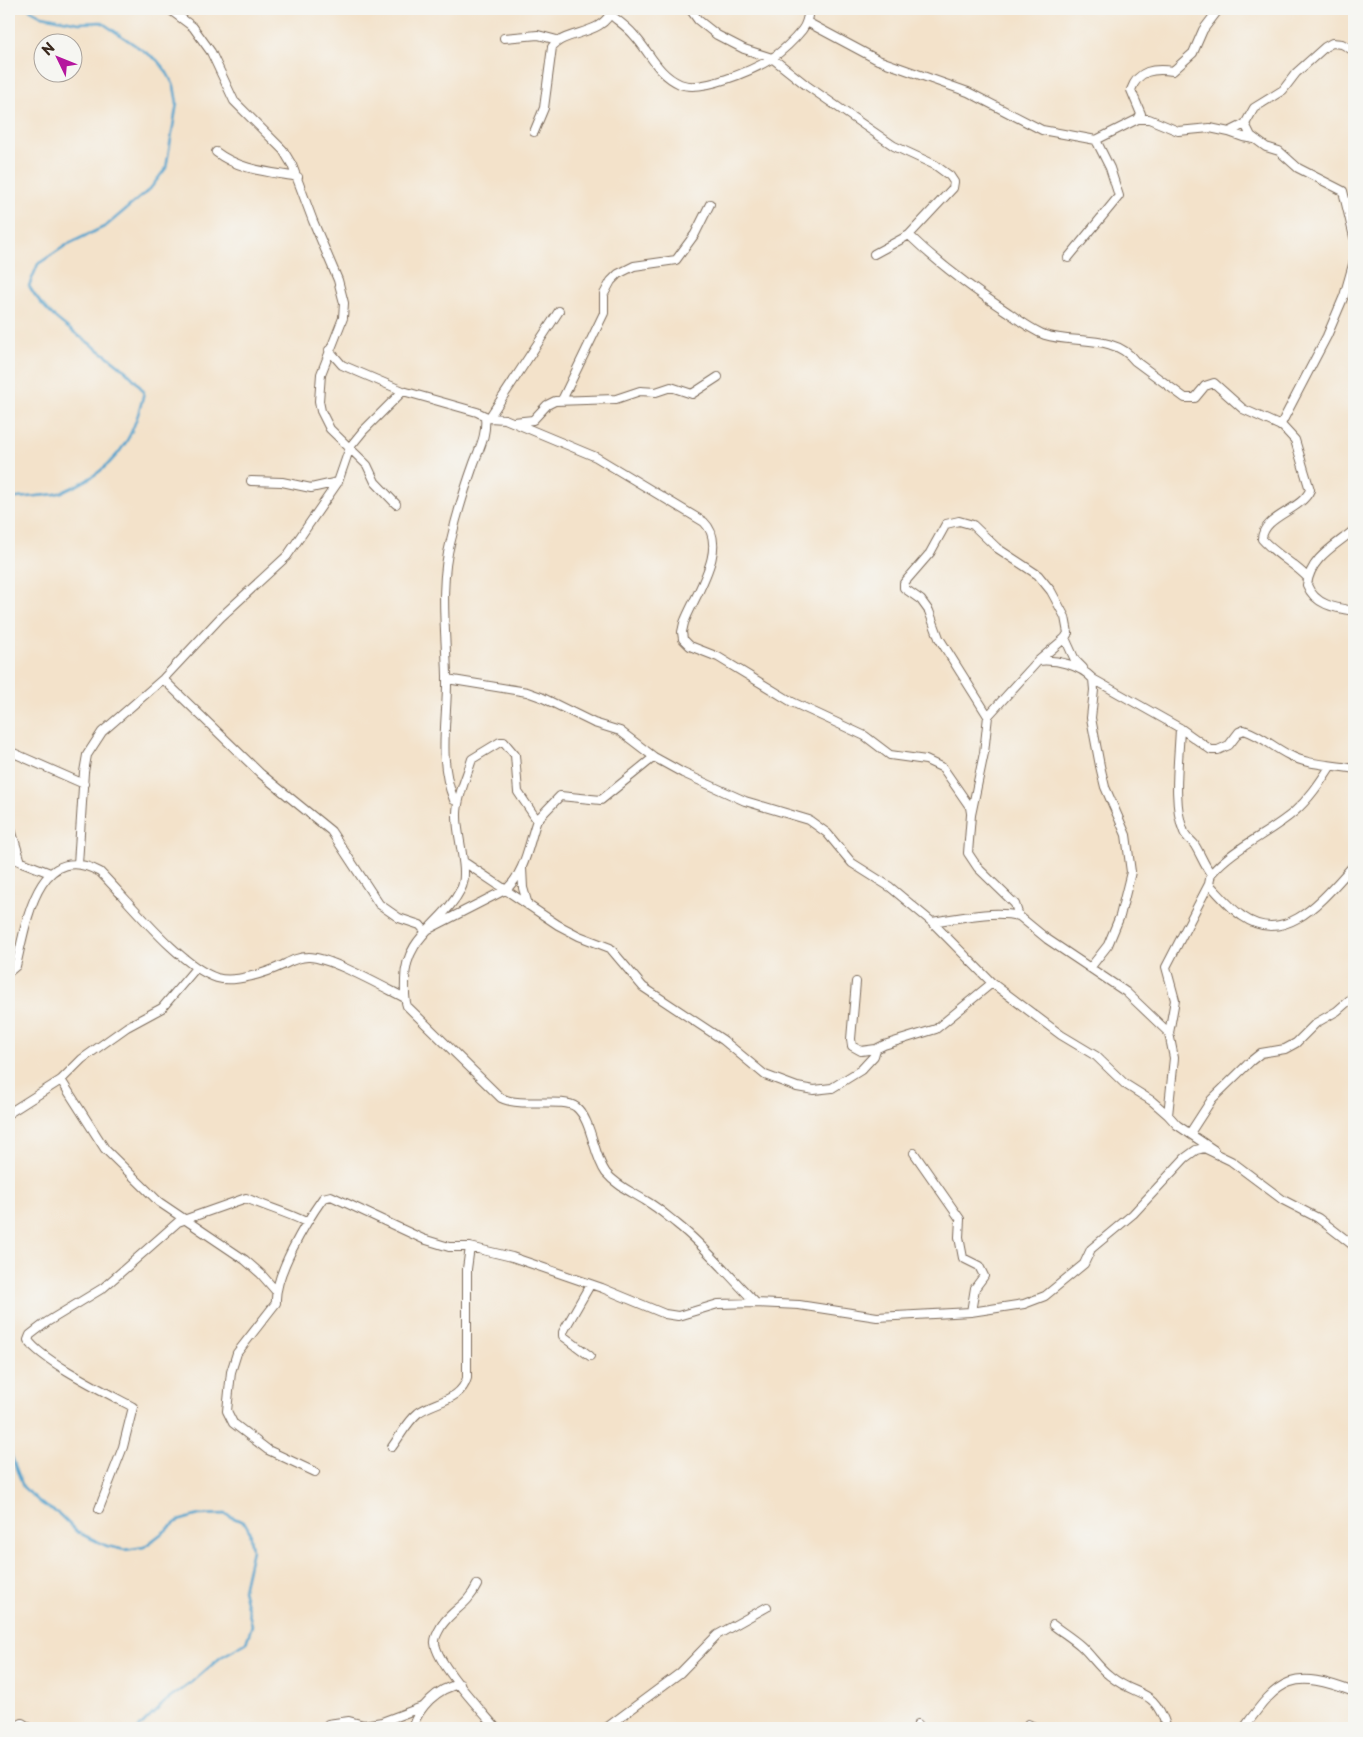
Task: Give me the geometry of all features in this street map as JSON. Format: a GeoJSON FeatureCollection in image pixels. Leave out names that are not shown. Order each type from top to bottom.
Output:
{"type":"FeatureCollection","features":[{"type":"Feature","properties":{"kind":"street"},"geometry":{"type":"LineString","coordinates":[[169,9],[193,27],[211,52],[234,101],[283,150],[298,177],[312,221],[338,280],[344,303],[343,318],[320,374],[320,406],[330,429],[367,465],[375,482],[396,504]]}},
{"type":"Feature","properties":{"kind":"street"},"geometry":{"type":"LineString","coordinates":[[690,9],[698,20],[717,35],[744,49],[772,58],[806,85],[894,146],[935,165],[950,176],[954,182],[953,188],[909,235],[874,254]]}},
{"type":"Feature","properties":{"kind":"street"},"geometry":{"type":"LineString","coordinates":[[504,38],[520,35],[538,35],[557,40],[591,30],[611,12],[632,33],[660,72],[681,85],[692,86],[720,81],[751,70],[772,58],[803,30],[807,22],[809,9]]}},
{"type":"Feature","properties":{"kind":"street"},"geometry":{"type":"LineString","coordinates":[[1138,119],[1141,114],[1140,108],[1131,90],[1135,80],[1152,70],[1173,71],[1193,52],[1203,30],[1219,9]]}},
{"type":"Feature","properties":{"kind":"street"},"geometry":{"type":"LineString","coordinates":[[807,22],[878,60],[968,92],[1042,130],[1096,140],[1138,119],[1150,119],[1178,131],[1210,128],[1230,132],[1254,139],[1266,147],[1279,151],[1298,168],[1343,190],[1354,193]]}},
{"type":"Feature","properties":{"kind":"street"},"geometry":{"type":"LineString","coordinates":[[534,132],[544,108],[550,55],[557,40]]}},
{"type":"Feature","properties":{"kind":"street"},"geometry":{"type":"LineString","coordinates":[[1230,132],[1245,124],[1249,112],[1283,90],[1296,73],[1325,47],[1332,43],[1342,44],[1354,51]]}},
{"type":"Feature","properties":{"kind":"street"},"geometry":{"type":"LineString","coordinates":[[1245,124],[1254,139]]}},
{"type":"Feature","properties":{"kind":"street"},"geometry":{"type":"LineString","coordinates":[[1068,258],[1119,196],[1110,168],[1096,140]]}},
{"type":"Feature","properties":{"kind":"street"},"geometry":{"type":"LineString","coordinates":[[216,152],[228,161],[240,166],[298,177]]}},
{"type":"Feature","properties":{"kind":"street"},"geometry":{"type":"LineString","coordinates":[[1343,190],[1354,236]]}},
{"type":"Feature","properties":{"kind":"street"},"geometry":{"type":"LineString","coordinates":[[562,400],[604,313],[604,294],[611,281],[618,274],[634,266],[676,260],[695,234],[710,204]]}},
{"type":"Feature","properties":{"kind":"street"},"geometry":{"type":"LineString","coordinates":[[909,235],[931,256],[991,301],[1044,335],[1061,339],[1091,340],[1129,353],[1135,361],[1186,398],[1195,398],[1205,386],[1214,383],[1243,409],[1280,426],[1295,440],[1310,490],[1307,497],[1269,523],[1262,539],[1274,552],[1295,565],[1308,578]]}},
{"type":"Feature","properties":{"kind":"street"},"geometry":{"type":"LineString","coordinates":[[1280,426],[1327,336],[1344,296],[1354,261]]}},
{"type":"Feature","properties":{"kind":"street"},"geometry":{"type":"LineString","coordinates":[[454,800],[446,781],[443,743],[447,679],[444,594],[450,542],[474,462],[484,440],[487,417],[559,311]]}},
{"type":"Feature","properties":{"kind":"street"},"geometry":{"type":"LineString","coordinates":[[329,350],[342,365],[403,391],[477,412],[487,417],[496,417],[511,422],[596,457],[630,479],[661,494],[710,528],[713,540],[712,563],[692,601],[682,632],[684,639],[690,646],[718,657],[792,702],[865,736],[890,755],[926,760],[937,764],[943,768],[970,807],[971,815]]}},
{"type":"Feature","properties":{"kind":"street"},"geometry":{"type":"LineString","coordinates":[[511,422],[533,420],[547,405],[562,400],[625,398],[634,392],[656,392],[671,387],[692,394],[718,377]]}},
{"type":"Feature","properties":{"kind":"street"},"geometry":{"type":"LineString","coordinates":[[78,864],[87,755],[102,732],[162,679],[222,617],[287,556],[338,482],[350,447],[363,430],[403,391]]}},
{"type":"Feature","properties":{"kind":"street"},"geometry":{"type":"LineString","coordinates":[[251,481],[282,482],[311,488],[338,482]]}},
{"type":"Feature","properties":{"kind":"street"},"geometry":{"type":"LineString","coordinates":[[988,716],[939,638],[929,610],[921,600],[904,588],[904,583],[930,553],[943,527],[959,521],[968,522],[997,548],[1038,575],[1065,616],[1068,626],[1065,638],[1038,661],[988,716],[984,753],[971,815],[968,853],[978,868],[1015,904],[1019,916]]}},
{"type":"Feature","properties":{"kind":"street"},"geometry":{"type":"LineString","coordinates":[[1354,530],[1318,558],[1311,568],[1308,578],[1311,594],[1317,600],[1336,608],[1354,611]]}},
{"type":"Feature","properties":{"kind":"street"},"geometry":{"type":"LineString","coordinates":[[1065,638],[1075,660],[1093,679],[1180,728],[1211,750],[1218,750],[1229,745],[1244,730],[1260,736],[1290,756],[1330,767],[1354,769]]}},
{"type":"Feature","properties":{"kind":"street"},"geometry":{"type":"LineString","coordinates":[[1038,661],[1047,660],[1084,668]]}},
{"type":"Feature","properties":{"kind":"street"},"geometry":{"type":"LineString","coordinates":[[162,679],[261,774],[330,831],[378,904],[399,918],[420,925],[425,932]]}},
{"type":"Feature","properties":{"kind":"street"},"geometry":{"type":"LineString","coordinates":[[447,679],[527,692],[541,697],[586,720],[620,731],[654,757],[745,800],[809,820],[827,833],[852,863],[890,887],[932,922],[992,983],[1061,1036],[1096,1056],[1124,1084],[1152,1101],[1177,1125],[1231,1161],[1283,1200],[1318,1218],[1354,1246]]}},
{"type":"Feature","properties":{"kind":"street"},"geometry":{"type":"LineString","coordinates":[[1090,968],[1108,945],[1120,916],[1131,872],[1126,836],[1114,811],[1112,798],[1105,787],[1100,766],[1092,718],[1093,679]]}},
{"type":"Feature","properties":{"kind":"street"},"geometry":{"type":"LineString","coordinates":[[1180,728],[1179,806],[1184,833],[1195,845],[1200,859],[1211,874]]}},
{"type":"Feature","properties":{"kind":"street"},"geometry":{"type":"LineString","coordinates":[[537,820],[518,792],[517,766],[512,749],[504,742],[500,742],[472,759],[459,801],[457,836],[464,862],[465,877],[462,888],[425,932],[405,964],[405,998],[407,1006],[501,1098],[508,1101],[533,1104],[564,1103],[577,1108],[583,1116],[595,1153],[606,1172],[621,1188],[648,1202],[679,1225],[756,1302]]}},
{"type":"Feature","properties":{"kind":"street"},"geometry":{"type":"LineString","coordinates":[[9,751],[84,784]]}},
{"type":"Feature","properties":{"kind":"street"},"geometry":{"type":"LineString","coordinates":[[425,932],[506,890],[513,884],[522,866],[537,820],[560,796],[600,800],[654,757]]}},
{"type":"Feature","properties":{"kind":"street"},"geometry":{"type":"LineString","coordinates":[[1168,1115],[1174,1058],[1169,1033],[1175,1000],[1166,967],[1209,884],[1211,874],[1236,850],[1247,845],[1294,812],[1314,792],[1330,767]]}},
{"type":"Feature","properties":{"kind":"street"},"geometry":{"type":"LineString","coordinates":[[9,824],[21,862]]}},
{"type":"Feature","properties":{"kind":"street"},"geometry":{"type":"LineString","coordinates":[[9,857],[50,873]]}},
{"type":"Feature","properties":{"kind":"street"},"geometry":{"type":"LineString","coordinates":[[464,862],[528,905],[579,936],[610,948],[643,987],[723,1040],[765,1075],[796,1087],[814,1090],[832,1088],[861,1070],[874,1056],[876,1049]]}},
{"type":"Feature","properties":{"kind":"street"},"geometry":{"type":"LineString","coordinates":[[9,972],[16,966],[30,908],[41,884],[50,873],[64,866],[78,864],[89,866],[100,872],[152,928],[196,968],[216,978],[233,979],[256,974],[282,965],[292,959],[308,956],[363,977],[405,998]]}},
{"type":"Feature","properties":{"kind":"street"},"geometry":{"type":"LineString","coordinates":[[1209,884],[1241,916],[1261,926],[1276,928],[1298,918],[1354,865]]}},
{"type":"Feature","properties":{"kind":"street"},"geometry":{"type":"LineString","coordinates":[[522,866],[523,888],[528,905]]}},
{"type":"Feature","properties":{"kind":"street"},"geometry":{"type":"LineString","coordinates":[[932,922],[1010,914],[1019,916],[1047,939],[1126,992],[1169,1033]]}},
{"type":"Feature","properties":{"kind":"street"},"geometry":{"type":"LineString","coordinates":[[9,1113],[60,1080],[82,1059],[127,1028],[162,1008],[196,968]]}},
{"type":"Feature","properties":{"kind":"street"},"geometry":{"type":"LineString","coordinates":[[856,982],[851,1039],[852,1046],[861,1051],[876,1049],[936,1029],[992,983]]}},
{"type":"Feature","properties":{"kind":"street"},"geometry":{"type":"LineString","coordinates":[[1190,1133],[1212,1099],[1250,1061],[1261,1053],[1285,1049],[1296,1043],[1316,1023],[1337,1011],[1354,996]]}},
{"type":"Feature","properties":{"kind":"street"},"geometry":{"type":"LineString","coordinates":[[60,1080],[105,1149],[159,1202],[245,1260],[275,1290]]}},
{"type":"Feature","properties":{"kind":"street"},"geometry":{"type":"LineString","coordinates":[[315,1472],[268,1450],[233,1424],[227,1411],[231,1372],[237,1353],[270,1314],[276,1303],[275,1290],[306,1222],[323,1198],[331,1196],[423,1239],[449,1247],[470,1247],[512,1257],[590,1286],[602,1288],[665,1314],[678,1316],[718,1304],[756,1302],[799,1305],[877,1317],[971,1312],[1024,1304],[1045,1296],[1084,1264],[1091,1249],[1133,1214],[1186,1158],[1196,1150],[1204,1148],[1219,1154]]}},
{"type":"Feature","properties":{"kind":"street"},"geometry":{"type":"LineString","coordinates":[[914,1153],[960,1220],[959,1238],[963,1258],[979,1266],[984,1276],[975,1288],[971,1312]]}},
{"type":"Feature","properties":{"kind":"street"},"geometry":{"type":"LineString","coordinates":[[99,1509],[123,1447],[133,1408],[64,1369],[32,1346],[28,1340],[30,1335],[47,1322],[104,1288],[161,1235],[178,1222],[246,1198],[268,1209],[293,1215],[306,1222]]}},
{"type":"Feature","properties":{"kind":"street"},"geometry":{"type":"LineString","coordinates":[[392,1447],[420,1411],[460,1392],[465,1385],[467,1378],[470,1247]]}},
{"type":"Feature","properties":{"kind":"street"},"geometry":{"type":"LineString","coordinates":[[590,1286],[563,1332],[563,1336],[590,1356]]}},
{"type":"Feature","properties":{"kind":"street"},"geometry":{"type":"LineString","coordinates":[[477,1585],[470,1600],[441,1626],[434,1641],[438,1657],[496,1728]]}},
{"type":"Feature","properties":{"kind":"street"},"geometry":{"type":"LineString","coordinates":[[606,1728],[680,1673],[717,1635],[767,1607]]}},
{"type":"Feature","properties":{"kind":"street"},"geometry":{"type":"LineString","coordinates":[[1053,1625],[1082,1646],[1111,1677],[1141,1692],[1156,1703],[1161,1709],[1167,1728]]}},
{"type":"Feature","properties":{"kind":"street"},"geometry":{"type":"LineString","coordinates":[[1244,1728],[1274,1690],[1283,1684],[1300,1680],[1321,1682],[1354,1692]]}},
{"type":"Feature","properties":{"kind":"street"},"geometry":{"type":"LineString","coordinates":[[328,1724],[348,1721],[364,1725],[373,1723],[422,1707],[451,1686],[460,1684]]}},
{"type":"Feature","properties":{"kind":"street"},"geometry":{"type":"LineString","coordinates":[[412,1728],[422,1707]]}},
{"type":"Feature","properties":{"kind":"street"},"geometry":{"type":"LineString","coordinates":[[13,1728],[22,1723],[30,1728]]}},
{"type":"Feature","properties":{"kind":"street"},"geometry":{"type":"LineString","coordinates":[[1028,1724],[1037,1728]]}},
{"type":"Feature","properties":{"kind":"waterway"},"geometry":{"type":"LineString","coordinates":[[9,499],[59,493],[87,480],[110,463],[132,432],[144,392],[132,377],[117,364],[54,317],[40,303],[29,286],[38,264],[68,244],[106,226],[150,189],[166,168],[177,103],[174,86],[166,71],[157,60],[101,22],[79,23],[42,16],[29,9]]}},
{"type":"Feature","properties":{"kind":"waterway"},"geometry":{"type":"LineString","coordinates":[[9,1449],[23,1487],[42,1504],[59,1514],[77,1532],[107,1546],[125,1550],[144,1547],[178,1521],[199,1515],[225,1514],[245,1523],[249,1530],[252,1550],[243,1590],[252,1625],[246,1643],[221,1657],[191,1683],[166,1701],[139,1728]]}}]}
